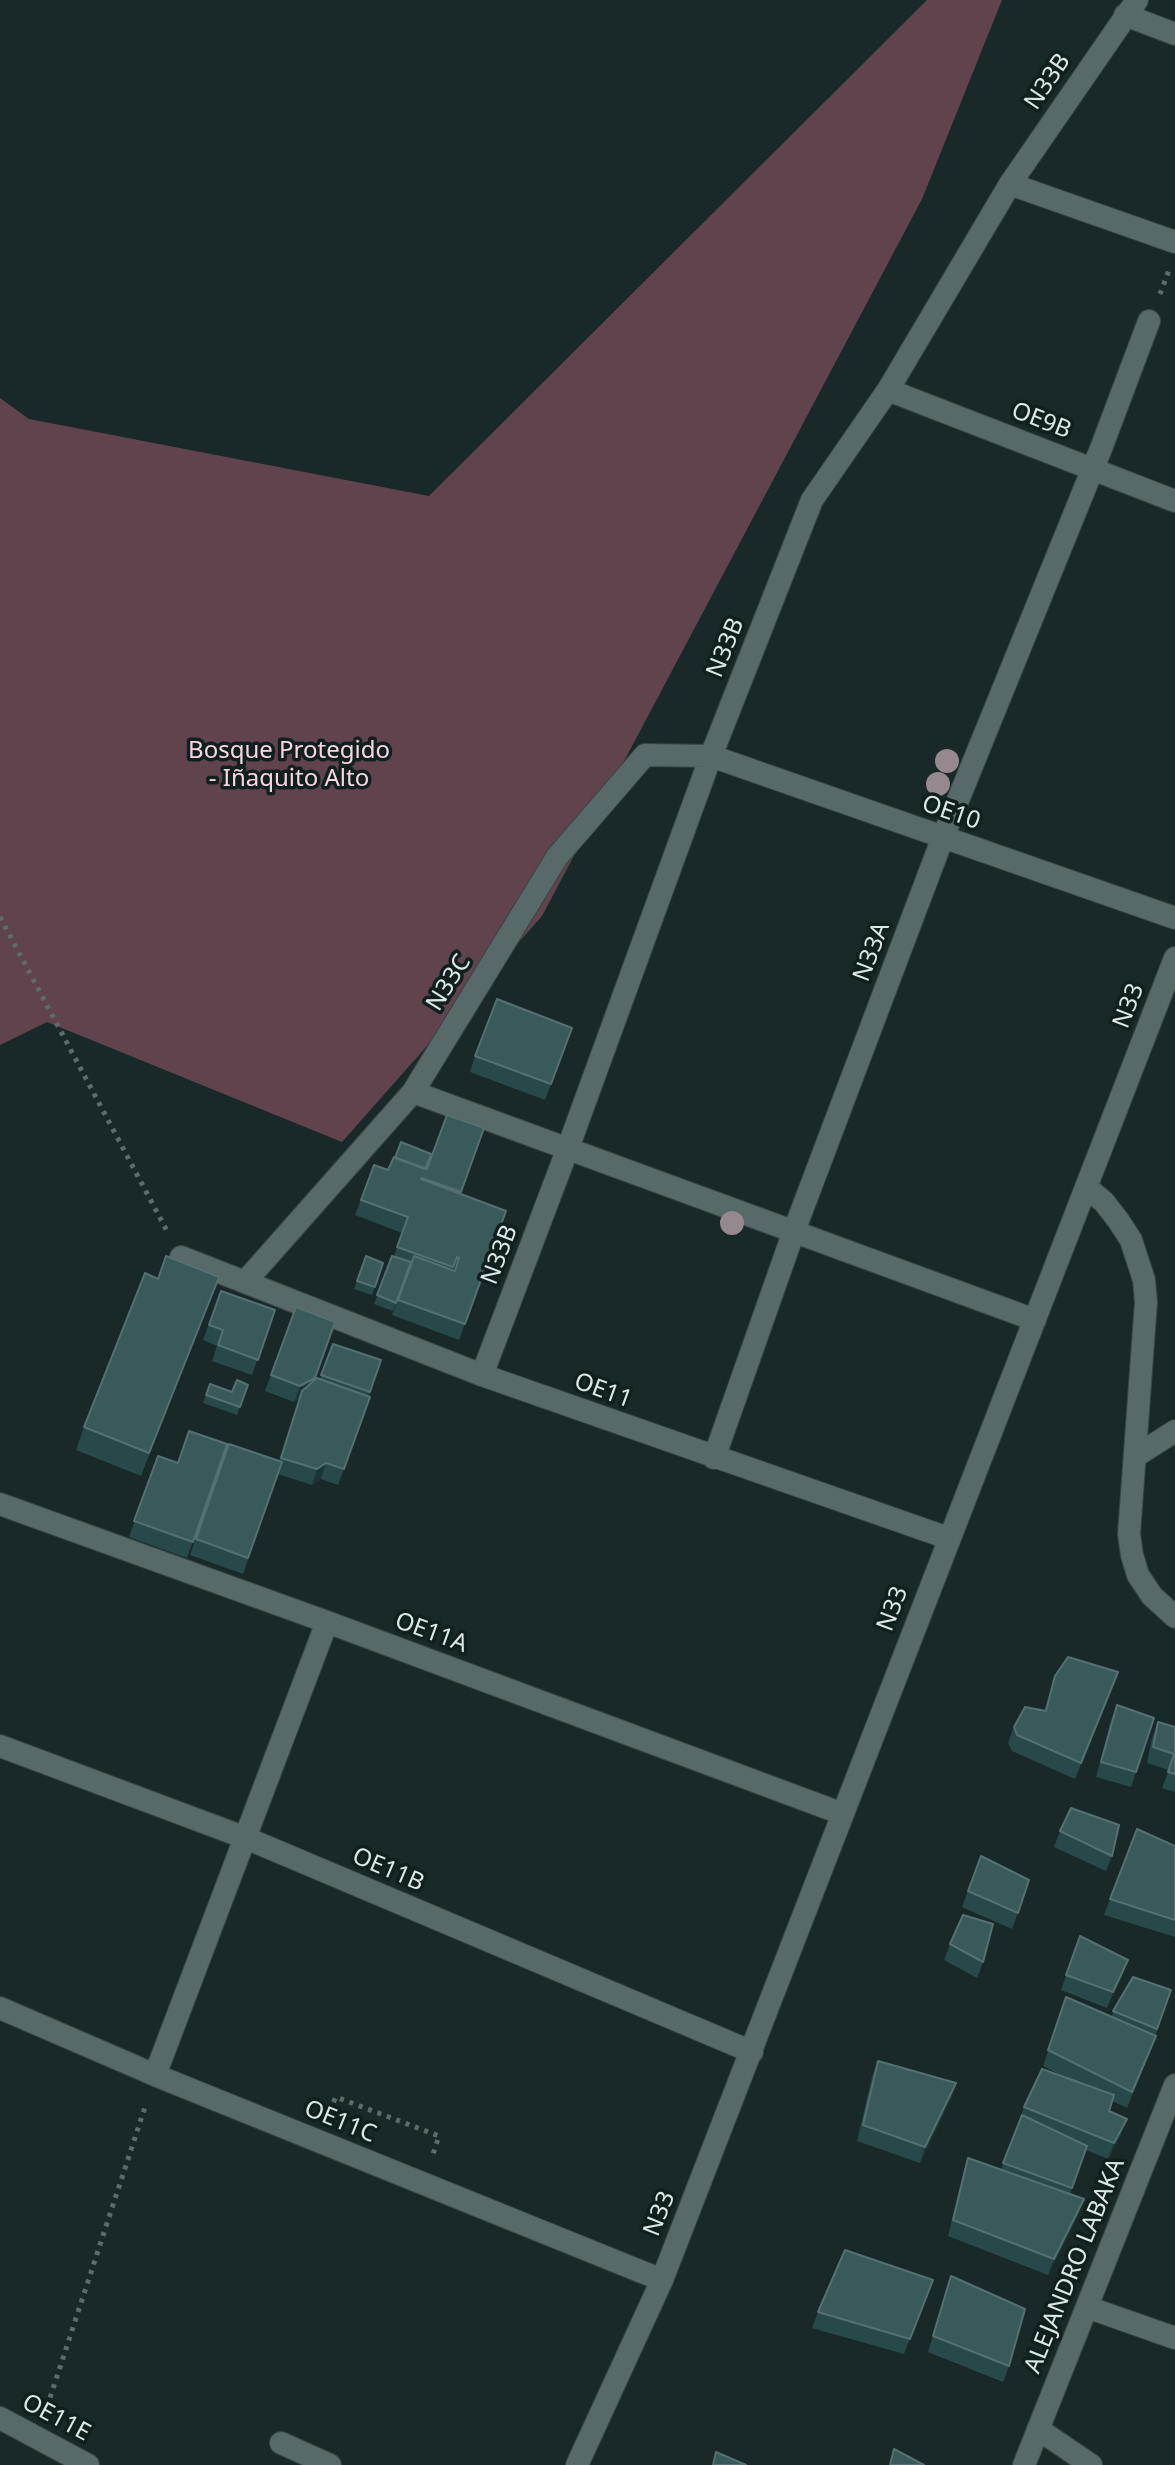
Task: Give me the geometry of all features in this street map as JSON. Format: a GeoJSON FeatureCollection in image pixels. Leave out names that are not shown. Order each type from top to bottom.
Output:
{"type":"FeatureCollection","features":[{"type":"Feature","properties":{"kind":"street"},"geometry":{"type":"LineString","coordinates":[[1131,7],[1175,34]]}},
{"type":"Feature","properties":{"kind":"street","name":"N33B"},"geometry":{"type":"LineString","coordinates":[[482,1375],[711,756],[812,500],[888,390],[1010,184],[1131,7]]}},
{"type":"Feature","properties":{"kind":"street"},"geometry":{"type":"LineString","coordinates":[[1010,184],[1175,242]]}},
{"type":"Feature","properties":{"kind":"street","name":"N33A"},"geometry":{"type":"LineString","coordinates":[[714,1458],[794,1231],[943,837],[1149,321]]}},
{"type":"Feature","properties":{"kind":"street","name":"OE9B"},"geometry":{"type":"LineString","coordinates":[[888,390],[1175,501]]}},
{"type":"Feature","properties":{"kind":"street","name":"N33C"},"geometry":{"type":"LineString","coordinates":[[245,1282],[413,1092],[557,857],[645,755],[711,756]]}},
{"type":"Feature","properties":{"kind":"street","name":"OE10"},"geometry":{"type":"LineString","coordinates":[[711,756],[1175,918]]}},
{"type":"Feature","properties":{"kind":"street","name":"N33"},"geometry":{"type":"LineString","coordinates":[[577,2465],[662,2280],[1175,958]]}},
{"type":"Feature","properties":{"kind":"street"},"geometry":{"type":"LineString","coordinates":[[413,1092],[1035,1320]]}},
{"type":"Feature","properties":{"kind":"street"},"geometry":{"type":"LineString","coordinates":[[1086,1187],[1104,1202],[1131,1240],[1144,1280],[1146,1302],[1130,1513],[1132,1555],[1138,1575],[1152,1596],[1175,1617]]}},
{"type":"Feature","properties":{"kind":"street","name":"OE11"},"geometry":{"type":"LineString","coordinates":[[181,1257],[482,1375],[948,1538]]}},
{"type":"Feature","properties":{"kind":"street"},"geometry":{"type":"LineString","coordinates":[[1136,1456],[1175,1431]]}},
{"type":"Feature","properties":{"kind":"street","name":"OE11A"},"geometry":{"type":"LineString","coordinates":[[0,1504],[843,1814]]}},
{"type":"Feature","properties":{"kind":"street"},"geometry":{"type":"LineString","coordinates":[[155,2075],[327,1622]]}},
{"type":"Feature","properties":{"kind":"street","name":"OE11B"},"geometry":{"type":"LineString","coordinates":[[0,1746],[246,1838],[752,2052]]}},
{"type":"Feature","properties":{"kind":"street","name":"OE11C"},"geometry":{"type":"LineString","coordinates":[[0,2008],[155,2075],[662,2280]]}},
{"type":"Feature","properties":{"kind":"street","name":"ALEJANDRO LABAKA"},"geometry":{"type":"LineString","coordinates":[[1024,2465],[1175,2085]]}},
{"type":"Feature","properties":{"kind":"street"},"geometry":{"type":"LineString","coordinates":[[1087,2307],[1175,2338]]}},
{"type":"Feature","properties":{"kind":"street","name":"OE11E"},"geometry":{"type":"LineString","coordinates":[[0,2418],[88,2465]]}},
{"type":"Feature","properties":{"kind":"street"},"geometry":{"type":"LineString","coordinates":[[1038,2429],[1091,2465]]}},
{"type":"Feature","properties":{"kind":"street"},"geometry":{"type":"LineString","coordinates":[[281,2443],[330,2465]]}},
{"type":"Feature","properties":{"kind":"path"},"geometry":{"type":"LineString","coordinates":[[0,917],[181,1257]]}},
{"type":"Feature","properties":{"kind":"path"},"geometry":{"type":"LineString","coordinates":[[45,2415],[155,2075]]}},
{"type":"Feature","properties":{"kind":"path"},"geometry":{"type":"LineString","coordinates":[[329,2111],[336,2097],[439,2136],[433,2154]]}},
{"type":"Feature","properties":{"kind":"green space","name":"Bosque Protegido - Iñaquito Alto"},"geometry":{"type":"Polygon","coordinates":[[[927,0],[1002,0],[922,199],[542,916],[342,1142],[47,1022],[0,1045],[0,398],[29,419],[429,496],[927,0]]]}},
{"type":"Feature","properties":{"kind":"building"},"geometry":{"type":"Polygon","coordinates":[[[497,999],[572,1028],[551,1084],[475,1056],[497,999]]]}},
{"type":"Feature","properties":{"kind":"building"},"geometry":{"type":"Polygon","coordinates":[[[447,1115],[484,1128],[461,1192],[421,1179],[506,1211],[465,1324],[398,1300],[414,1256],[455,1271],[459,1258],[453,1267],[397,1247],[408,1217],[361,1200],[374,1165],[388,1170],[394,1157],[427,1169],[447,1115]]]}},
{"type":"Feature","properties":{"kind":"building"},"geometry":{"type":"Polygon","coordinates":[[[401,1142],[431,1154],[425,1169],[395,1158],[401,1142]]]}},
{"type":"Feature","properties":{"kind":"building"},"geometry":{"type":"Polygon","coordinates":[[[166,1256],[219,1277],[149,1453],[84,1427],[145,1273],[158,1279],[166,1256]]]}},
{"type":"Feature","properties":{"kind":"building"},"geometry":{"type":"Polygon","coordinates":[[[366,1256],[383,1263],[375,1287],[357,1281],[366,1256]]]}},
{"type":"Feature","properties":{"kind":"building"},"geometry":{"type":"Polygon","coordinates":[[[392,1256],[411,1262],[396,1303],[377,1295],[392,1256]]]}},
{"type":"Feature","properties":{"kind":"building"},"geometry":{"type":"Polygon","coordinates":[[[221,1291],[275,1310],[258,1360],[218,1345],[223,1330],[209,1325],[221,1291]]]}},
{"type":"Feature","properties":{"kind":"building"},"geometry":{"type":"Polygon","coordinates":[[[296,1307],[335,1322],[315,1378],[300,1386],[271,1375],[296,1307]]]}},
{"type":"Feature","properties":{"kind":"building"},"geometry":{"type":"Polygon","coordinates":[[[333,1344],[381,1360],[370,1392],[321,1375],[333,1344]]]}},
{"type":"Feature","properties":{"kind":"building"},"geometry":{"type":"Polygon","coordinates":[[[317,1378],[370,1397],[344,1469],[326,1463],[317,1469],[281,1458],[302,1391],[317,1378]]]}},
{"type":"Feature","properties":{"kind":"building"},"geometry":{"type":"Polygon","coordinates":[[[237,1380],[248,1385],[240,1407],[206,1395],[210,1384],[232,1392],[237,1380]]]}},
{"type":"Feature","properties":{"kind":"building"},"geometry":{"type":"Polygon","coordinates":[[[189,1431],[227,1444],[193,1542],[134,1521],[158,1456],[178,1463],[189,1431]]]}},
{"type":"Feature","properties":{"kind":"building"},"geometry":{"type":"Polygon","coordinates":[[[229,1444],[282,1462],[248,1558],[196,1539],[229,1444]]]}},
{"type":"Feature","properties":{"kind":"building"},"geometry":{"type":"Polygon","coordinates":[[[1068,1657],[1118,1672],[1081,1763],[1017,1735],[1014,1727],[1025,1707],[1046,1711],[1055,1676],[1068,1657]]]}},
{"type":"Feature","properties":{"kind":"building"},"geometry":{"type":"Polygon","coordinates":[[[1117,1705],[1154,1718],[1136,1772],[1101,1762],[1117,1705]]]}},
{"type":"Feature","properties":{"kind":"building"},"geometry":{"type":"Polygon","coordinates":[[[1158,1722],[1175,1727],[1175,1774],[1168,1772],[1174,1754],[1153,1747],[1158,1722]]]}},
{"type":"Feature","properties":{"kind":"building"},"geometry":{"type":"Polygon","coordinates":[[[1071,1808],[1119,1825],[1112,1856],[1060,1831],[1071,1808]]]}},
{"type":"Feature","properties":{"kind":"building"},"geometry":{"type":"Polygon","coordinates":[[[1137,1829],[1175,1846],[1175,1920],[1110,1899],[1137,1829]]]}},
{"type":"Feature","properties":{"kind":"building"},"geometry":{"type":"Polygon","coordinates":[[[981,1856],[1029,1880],[1018,1913],[968,1891],[981,1856]]]}},
{"type":"Feature","properties":{"kind":"building"},"geometry":{"type":"Polygon","coordinates":[[[963,1915],[993,1924],[983,1962],[950,1944],[963,1915]]]}},
{"type":"Feature","properties":{"kind":"building"},"geometry":{"type":"Polygon","coordinates":[[[1080,1936],[1128,1960],[1113,1992],[1066,1975],[1080,1936]]]}},
{"type":"Feature","properties":{"kind":"building"},"geometry":{"type":"Polygon","coordinates":[[[1133,1977],[1171,1990],[1157,2029],[1113,2011],[1133,1977]]]}},
{"type":"Feature","properties":{"kind":"building"},"geometry":{"type":"Polygon","coordinates":[[[1066,1997],[1156,2036],[1132,2092],[1048,2050],[1066,1997]]]}},
{"type":"Feature","properties":{"kind":"building"},"geometry":{"type":"Polygon","coordinates":[[[878,2061],[956,2083],[925,2147],[863,2125],[878,2061]]]}},
{"type":"Feature","properties":{"kind":"building"},"geometry":{"type":"Polygon","coordinates":[[[1042,2069],[1114,2095],[1109,2111],[1127,2119],[1114,2143],[1024,2107],[1042,2069]]]}},
{"type":"Feature","properties":{"kind":"building"},"geometry":{"type":"Polygon","coordinates":[[[1022,2115],[1087,2146],[1072,2188],[1003,2163],[1022,2115]]]}},
{"type":"Feature","properties":{"kind":"building"},"geometry":{"type":"Polygon","coordinates":[[[968,2158],[1084,2199],[1054,2259],[953,2220],[968,2158]]]}},
{"type":"Feature","properties":{"kind":"building"},"geometry":{"type":"Polygon","coordinates":[[[845,2250],[933,2280],[910,2339],[818,2312],[845,2250]]]}},
{"type":"Feature","properties":{"kind":"building"},"geometry":{"type":"Polygon","coordinates":[[[951,2276],[1025,2309],[1009,2366],[933,2336],[951,2276]]]}},
{"type":"Feature","properties":{"kind":"building"},"geometry":{"type":"Polygon","coordinates":[[[894,2449],[924,2465],[890,2465],[894,2449]]]}},
{"type":"Feature","properties":{"kind":"building"},"geometry":{"type":"Polygon","coordinates":[[[716,2452],[746,2465],[713,2465],[716,2452]]]}}]}
